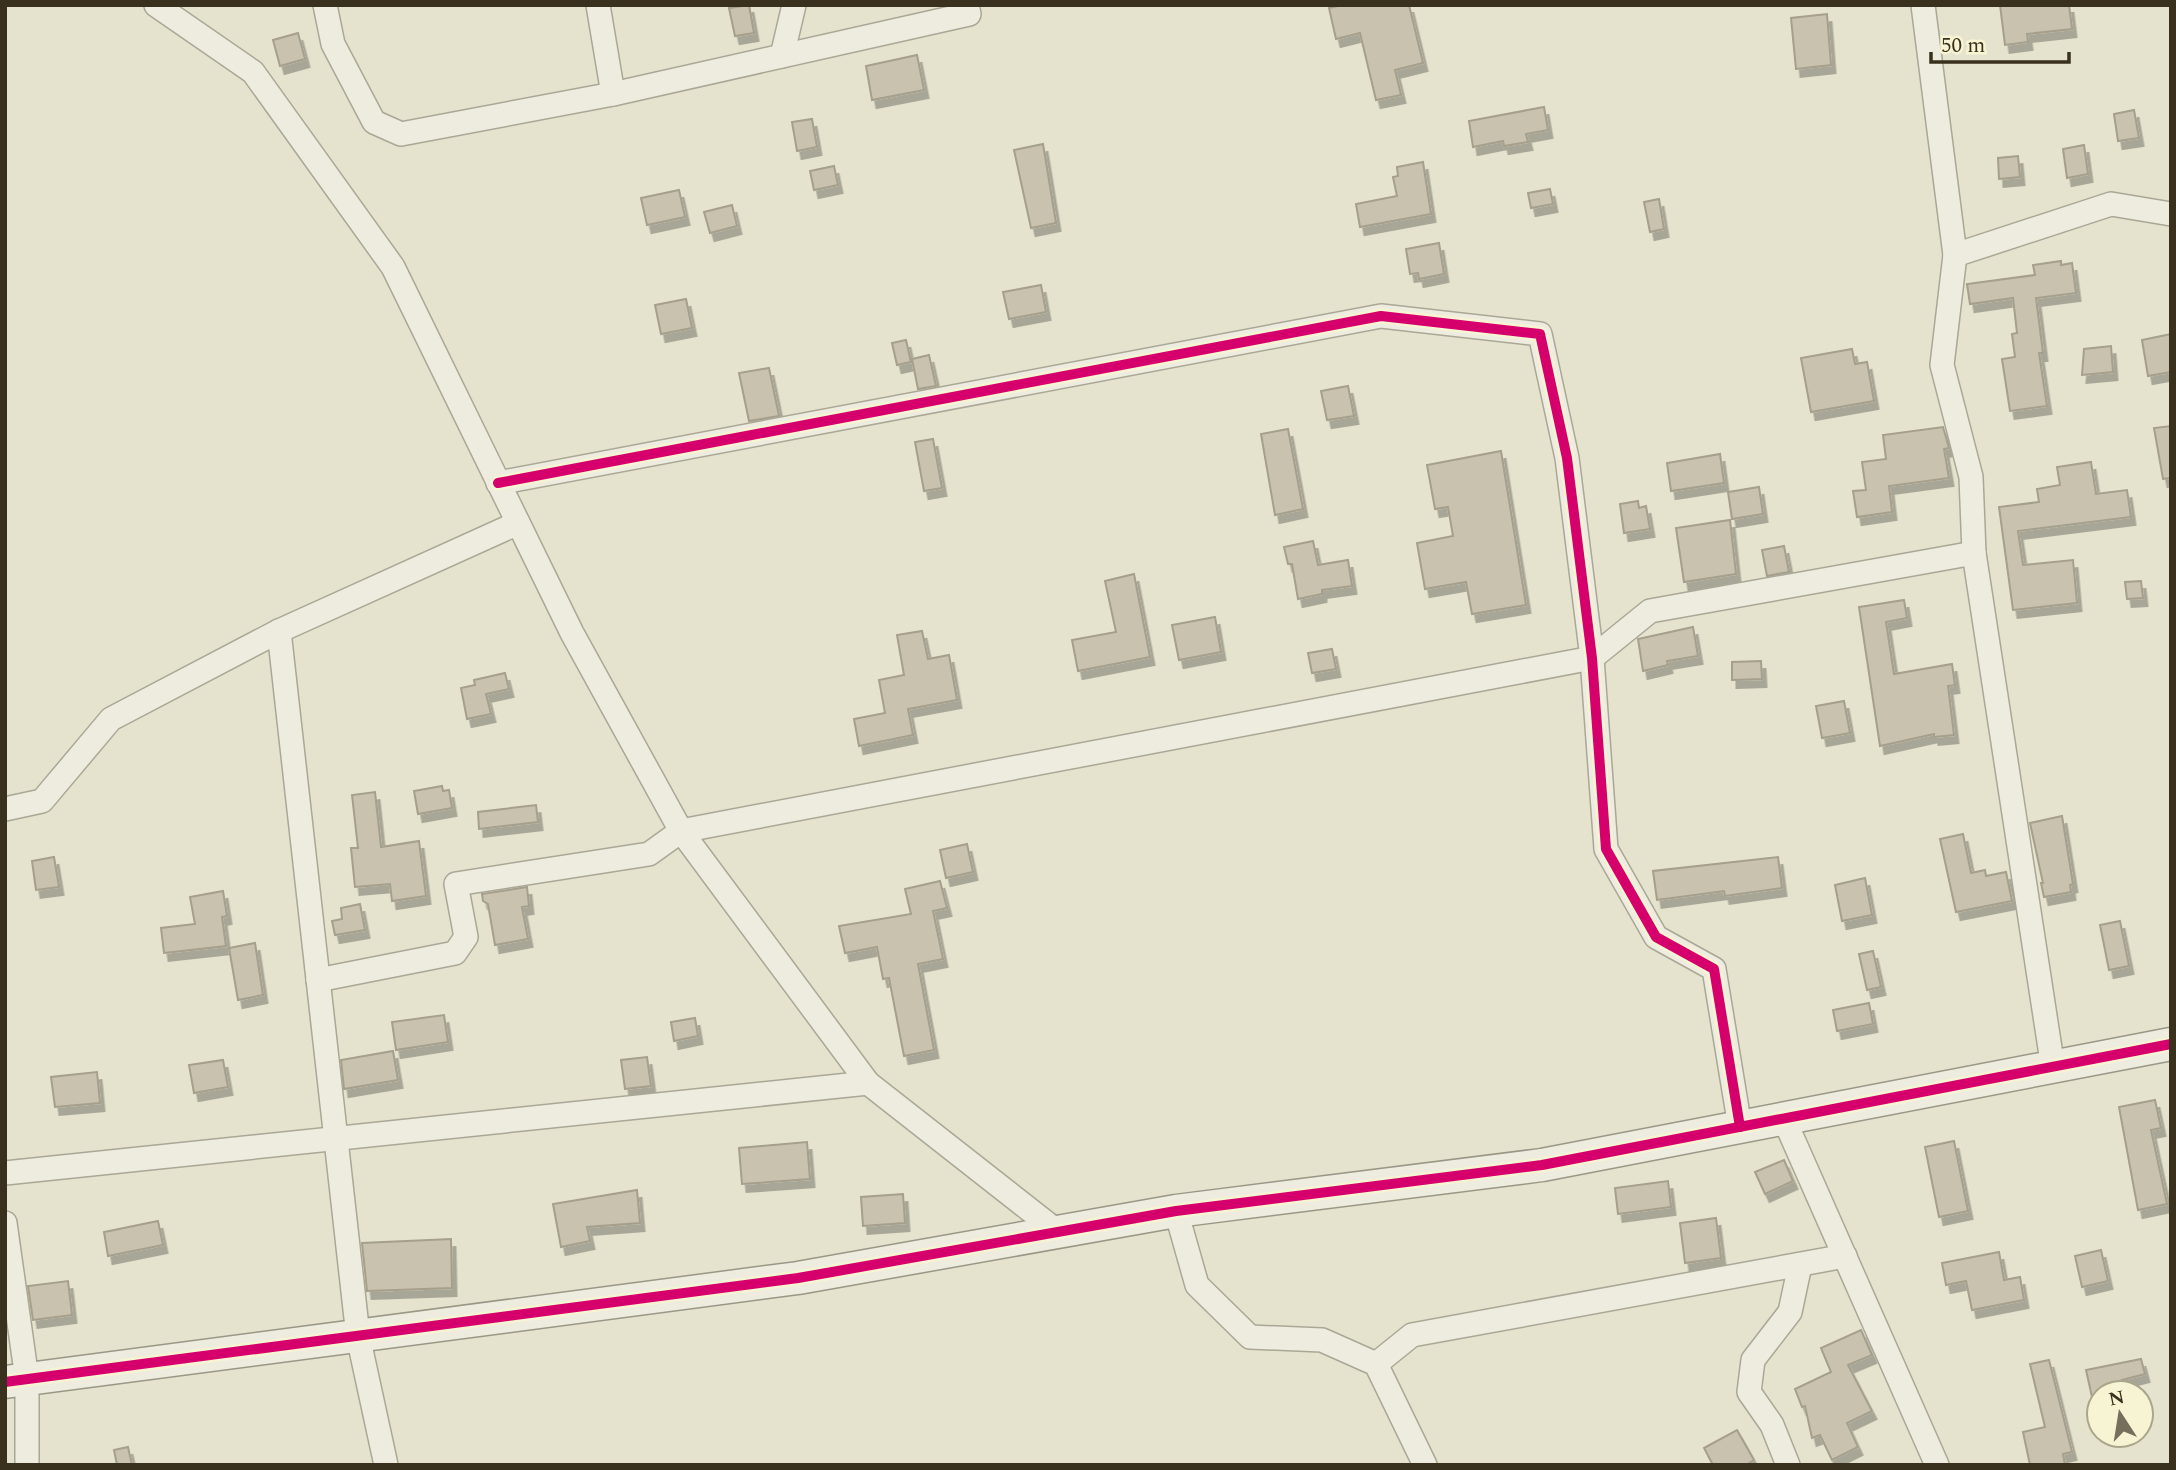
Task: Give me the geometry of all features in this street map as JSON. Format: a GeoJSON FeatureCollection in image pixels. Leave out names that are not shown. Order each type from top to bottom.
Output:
{"type":"FeatureCollection","features":[{"type":"Feature","properties":{"kind":"street"},"geometry":{"type":"LineString","coordinates":[[156,5],[253,72],[393,267],[572,633],[681,831],[868,1083],[1058,1232]]}},
{"type":"Feature","properties":{"kind":"street"},"geometry":{"type":"LineString","coordinates":[[325,5],[333,44],[374,122],[401,134],[613,94],[969,14],[967,5]]}},
{"type":"Feature","properties":{"kind":"street"},"geometry":{"type":"LineString","coordinates":[[598,5],[613,94]]}},
{"type":"Feature","properties":{"kind":"street"},"geometry":{"type":"LineString","coordinates":[[782,56],[794,5]]}},
{"type":"Feature","properties":{"kind":"street"},"geometry":{"type":"LineString","coordinates":[[1923,5],[1955,255],[1942,365],[1971,477],[1974,553],[2053,1068]]}},
{"type":"Feature","properties":{"kind":"street"},"geometry":{"type":"LineString","coordinates":[[1955,255],[2111,204],[2171,214]]}},
{"type":"Feature","properties":{"kind":"street"},"geometry":{"type":"LineString","coordinates":[[498,483],[1381,316],[1540,334],[1567,458],[1592,657],[1606,849],[1656,937],[1714,969],[1740,1127]]}},
{"type":"Feature","properties":{"kind":"street"},"geometry":{"type":"LineString","coordinates":[[5,809],[42,801],[111,719],[279,631],[518,523]]}},
{"type":"Feature","properties":{"kind":"street"},"geometry":{"type":"LineString","coordinates":[[318,980],[455,953],[466,937],[456,884],[649,854],[681,831],[1592,657],[1650,611],[1974,553]]}},
{"type":"Feature","properties":{"kind":"street"},"geometry":{"type":"LineString","coordinates":[[279,631],[358,1336],[386,1465]]}},
{"type":"Feature","properties":{"kind":"street"},"geometry":{"type":"LineString","coordinates":[[16,1380],[798,1278],[1175,1211],[1542,1165],[2171,1044]]}},
{"type":"Feature","properties":{"kind":"street"},"geometry":{"type":"LineString","coordinates":[[5,1173],[868,1083]]}},
{"type":"Feature","properties":{"kind":"street"},"geometry":{"type":"LineString","coordinates":[[1784,1119],[1937,1465]]}},
{"type":"Feature","properties":{"kind":"street"},"geometry":{"type":"LineString","coordinates":[[1175,1211],[1197,1285],[1250,1337],[1322,1340],[1376,1364],[1425,1465]]}},
{"type":"Feature","properties":{"kind":"street"},"geometry":{"type":"LineString","coordinates":[[5,1223],[16,1380],[27,1465]]}},
{"type":"Feature","properties":{"kind":"street"},"geometry":{"type":"LineString","coordinates":[[1376,1364],[1412,1335],[1845,1256]]}},
{"type":"Feature","properties":{"kind":"street"},"geometry":{"type":"LineString","coordinates":[[1788,1465],[1772,1425],[1749,1392],[1754,1360],[1790,1312],[1800,1265]]}},
{"type":"Feature","properties":{"kind":"building"},"geometry":{"type":"Polygon","coordinates":[[[749,5],[754,33],[735,36],[729,8],[749,5]]]}},
{"type":"Feature","properties":{"kind":"building"},"geometry":{"type":"Polygon","coordinates":[[[1342,5],[1409,5],[1423,63],[1395,70],[1401,95],[1376,100],[1360,33],[1336,39],[1329,8],[1342,5]]]}},
{"type":"Feature","properties":{"kind":"building"},"geometry":{"type":"Polygon","coordinates":[[[2000,5],[2069,5],[2072,29],[2027,34],[2028,42],[2005,45],[2000,5]]]}},
{"type":"Feature","properties":{"kind":"building"},"geometry":{"type":"Polygon","coordinates":[[[1827,14],[1831,65],[1796,69],[1791,18],[1827,14]]]}},
{"type":"Feature","properties":{"kind":"building"},"geometry":{"type":"Polygon","coordinates":[[[298,33],[305,59],[280,66],[273,40],[298,33]]]}},
{"type":"Feature","properties":{"kind":"building"},"geometry":{"type":"Polygon","coordinates":[[[917,55],[924,90],[872,100],[866,66],[917,55]]]}},
{"type":"Feature","properties":{"kind":"building"},"geometry":{"type":"Polygon","coordinates":[[[1544,107],[1548,130],[1526,134],[1528,142],[1504,146],[1503,141],[1473,147],[1469,121],[1544,107]]]}},
{"type":"Feature","properties":{"kind":"building"},"geometry":{"type":"Polygon","coordinates":[[[2134,110],[2139,138],[2118,141],[2114,114],[2134,110]]]}},
{"type":"Feature","properties":{"kind":"building"},"geometry":{"type":"Polygon","coordinates":[[[812,119],[817,147],[797,151],[792,122],[812,119]]]}},
{"type":"Feature","properties":{"kind":"building"},"geometry":{"type":"Polygon","coordinates":[[[1043,144],[1056,223],[1031,228],[1014,150],[1043,144]]]}},
{"type":"Feature","properties":{"kind":"building"},"geometry":{"type":"Polygon","coordinates":[[[2084,145],[2088,174],[2067,178],[2063,149],[2084,145]]]}},
{"type":"Feature","properties":{"kind":"building"},"geometry":{"type":"Polygon","coordinates":[[[2018,156],[2020,177],[1999,179],[1998,158],[2018,156]]]}},
{"type":"Feature","properties":{"kind":"building"},"geometry":{"type":"Polygon","coordinates":[[[1423,162],[1431,214],[1360,227],[1356,204],[1397,196],[1393,177],[1398,176],[1397,167],[1423,162]]]}},
{"type":"Feature","properties":{"kind":"building"},"geometry":{"type":"Polygon","coordinates":[[[834,166],[838,185],[814,190],[810,171],[834,166]]]}},
{"type":"Feature","properties":{"kind":"building"},"geometry":{"type":"Polygon","coordinates":[[[1550,189],[1553,204],[1531,208],[1528,193],[1550,189]]]}},
{"type":"Feature","properties":{"kind":"building"},"geometry":{"type":"Polygon","coordinates":[[[679,190],[685,217],[647,225],[641,198],[679,190]]]}},
{"type":"Feature","properties":{"kind":"building"},"geometry":{"type":"Polygon","coordinates":[[[1659,199],[1664,229],[1650,232],[1644,202],[1659,199]]]}},
{"type":"Feature","properties":{"kind":"building"},"geometry":{"type":"Polygon","coordinates":[[[732,205],[737,226],[710,233],[704,212],[732,205]]]}},
{"type":"Feature","properties":{"kind":"building"},"geometry":{"type":"Polygon","coordinates":[[[1439,243],[1444,274],[1419,279],[1418,273],[1410,274],[1406,249],[1439,243]]]}},
{"type":"Feature","properties":{"kind":"building"},"geometry":{"type":"Polygon","coordinates":[[[2061,261],[2061,265],[2072,263],[2076,293],[2036,298],[2043,353],[2039,353],[2047,406],[2010,411],[2002,359],[2015,357],[2012,334],[2017,333],[2013,298],[1970,304],[1967,284],[2035,275],[2033,265],[2061,261]]]}},
{"type":"Feature","properties":{"kind":"building"},"geometry":{"type":"Polygon","coordinates":[[[1041,285],[1046,312],[1009,319],[1003,292],[1041,285]]]}},
{"type":"Feature","properties":{"kind":"building"},"geometry":{"type":"Polygon","coordinates":[[[686,299],[692,328],[661,334],[655,305],[686,299]]]}},
{"type":"Feature","properties":{"kind":"building"},"geometry":{"type":"Polygon","coordinates":[[[2171,334],[2171,372],[2148,376],[2142,340],[2171,334]]]}},
{"type":"Feature","properties":{"kind":"building"},"geometry":{"type":"Polygon","coordinates":[[[906,340],[911,362],[897,365],[892,343],[906,340]]]}},
{"type":"Feature","properties":{"kind":"building"},"geometry":{"type":"Polygon","coordinates":[[[2111,346],[2113,372],[2082,375],[2084,349],[2111,346]]]}},
{"type":"Feature","properties":{"kind":"building"},"geometry":{"type":"Polygon","coordinates":[[[1852,349],[1855,364],[1867,362],[1874,401],[1811,412],[1801,358],[1852,349]]]}},
{"type":"Feature","properties":{"kind":"building"},"geometry":{"type":"Polygon","coordinates":[[[929,355],[936,386],[918,389],[912,359],[929,355]]]}},
{"type":"Feature","properties":{"kind":"building"},"geometry":{"type":"Polygon","coordinates":[[[769,368],[779,416],[749,421],[739,373],[769,368]]]}},
{"type":"Feature","properties":{"kind":"building"},"geometry":{"type":"Polygon","coordinates":[[[1348,386],[1354,416],[1327,420],[1321,391],[1348,386]]]}},
{"type":"Feature","properties":{"kind":"building"},"geometry":{"type":"Polygon","coordinates":[[[2171,426],[2171,478],[2163,479],[2154,428],[2171,426]]]}},
{"type":"Feature","properties":{"kind":"building"},"geometry":{"type":"Polygon","coordinates":[[[1943,427],[1949,448],[1944,449],[1949,478],[1889,486],[1892,512],[1857,517],[1853,491],[1866,490],[1862,462],[1886,459],[1883,435],[1943,427]]]}},
{"type":"Feature","properties":{"kind":"building"},"geometry":{"type":"Polygon","coordinates":[[[1288,429],[1303,509],[1275,515],[1261,434],[1288,429]]]}},
{"type":"Feature","properties":{"kind":"building"},"geometry":{"type":"Polygon","coordinates":[[[933,439],[942,488],[924,491],[915,442],[933,439]]]}},
{"type":"Feature","properties":{"kind":"building"},"geometry":{"type":"Polygon","coordinates":[[[1501,451],[1526,605],[1472,614],[1466,582],[1425,589],[1417,543],[1453,536],[1448,507],[1435,509],[1427,465],[1501,451]]]}},
{"type":"Feature","properties":{"kind":"building"},"geometry":{"type":"Polygon","coordinates":[[[1720,454],[1724,483],[1671,491],[1667,463],[1720,454]]]}},
{"type":"Feature","properties":{"kind":"building"},"geometry":{"type":"Polygon","coordinates":[[[2091,462],[2096,494],[2127,490],[2131,517],[2018,531],[2023,565],[2073,560],[2077,603],[2013,610],[1999,507],[2039,502],[2037,489],[2060,485],[2057,467],[2091,462]]]}},
{"type":"Feature","properties":{"kind":"building"},"geometry":{"type":"Polygon","coordinates":[[[1759,487],[1763,514],[1732,519],[1728,492],[1759,487]]]}},
{"type":"Feature","properties":{"kind":"building"},"geometry":{"type":"Polygon","coordinates":[[[1638,501],[1639,508],[1646,506],[1650,529],[1624,533],[1620,504],[1638,501]]]}},
{"type":"Feature","properties":{"kind":"building"},"geometry":{"type":"Polygon","coordinates":[[[1730,520],[1736,574],[1684,582],[1676,528],[1730,520]]]}},
{"type":"Feature","properties":{"kind":"building"},"geometry":{"type":"Polygon","coordinates":[[[1313,541],[1318,565],[1348,560],[1352,586],[1322,590],[1322,594],[1298,599],[1292,564],[1288,564],[1284,547],[1313,541]]]}},
{"type":"Feature","properties":{"kind":"building"},"geometry":{"type":"Polygon","coordinates":[[[1784,546],[1789,572],[1767,576],[1762,550],[1784,546]]]}},
{"type":"Feature","properties":{"kind":"building"},"geometry":{"type":"Polygon","coordinates":[[[1134,574],[1150,657],[1078,671],[1072,640],[1116,632],[1105,581],[1134,574]]]}},
{"type":"Feature","properties":{"kind":"building"},"geometry":{"type":"Polygon","coordinates":[[[2141,581],[2143,598],[2127,599],[2125,582],[2141,581]]]}},
{"type":"Feature","properties":{"kind":"building"},"geometry":{"type":"Polygon","coordinates":[[[1904,600],[1907,618],[1886,622],[1894,674],[1952,664],[1955,685],[1948,686],[1954,735],[1934,737],[1934,734],[1880,746],[1859,607],[1904,600]]]}},
{"type":"Feature","properties":{"kind":"building"},"geometry":{"type":"Polygon","coordinates":[[[1215,617],[1221,652],[1179,660],[1172,625],[1215,617]]]}},
{"type":"Feature","properties":{"kind":"building"},"geometry":{"type":"Polygon","coordinates":[[[1693,627],[1698,656],[1667,661],[1668,665],[1643,671],[1638,639],[1693,627]]]}},
{"type":"Feature","properties":{"kind":"building"},"geometry":{"type":"Polygon","coordinates":[[[922,631],[928,659],[949,655],[957,700],[908,709],[913,735],[859,746],[854,719],[885,713],[879,680],[904,675],[897,635],[922,631]]]}},
{"type":"Feature","properties":{"kind":"building"},"geometry":{"type":"Polygon","coordinates":[[[1332,649],[1336,669],[1312,673],[1308,653],[1332,649]]]}},
{"type":"Feature","properties":{"kind":"building"},"geometry":{"type":"Polygon","coordinates":[[[1761,661],[1762,679],[1732,680],[1732,662],[1761,661]]]}},
{"type":"Feature","properties":{"kind":"building"},"geometry":{"type":"Polygon","coordinates":[[[505,673],[509,689],[486,694],[491,714],[467,719],[461,688],[475,685],[474,680],[505,673]]]}},
{"type":"Feature","properties":{"kind":"building"},"geometry":{"type":"Polygon","coordinates":[[[1844,701],[1850,733],[1822,738],[1816,706],[1844,701]]]}},
{"type":"Feature","properties":{"kind":"building"},"geometry":{"type":"Polygon","coordinates":[[[442,786],[443,791],[449,790],[452,808],[418,814],[414,791],[442,786]]]}},
{"type":"Feature","properties":{"kind":"building"},"geometry":{"type":"Polygon","coordinates":[[[375,792],[381,847],[419,841],[426,896],[392,901],[390,884],[355,887],[351,848],[358,848],[352,795],[375,792]]]}},
{"type":"Feature","properties":{"kind":"building"},"geometry":{"type":"Polygon","coordinates":[[[536,805],[538,822],[479,829],[478,812],[536,805]]]}},
{"type":"Feature","properties":{"kind":"building"},"geometry":{"type":"Polygon","coordinates":[[[2062,816],[2073,884],[2070,885],[2071,892],[2044,897],[2030,823],[2062,816]]]}},
{"type":"Feature","properties":{"kind":"building"},"geometry":{"type":"Polygon","coordinates":[[[1963,834],[1971,873],[1985,870],[1986,876],[2006,872],[2012,901],[1956,912],[1940,839],[1963,834]]]}},
{"type":"Feature","properties":{"kind":"building"},"geometry":{"type":"Polygon","coordinates":[[[967,844],[973,872],[946,878],[940,850],[967,844]]]}},
{"type":"Feature","properties":{"kind":"building"},"geometry":{"type":"Polygon","coordinates":[[[54,857],[59,887],[36,890],[32,861],[54,857]]]}},
{"type":"Feature","properties":{"kind":"building"},"geometry":{"type":"Polygon","coordinates":[[[1778,857],[1782,888],[1725,896],[1724,891],[1657,900],[1653,871],[1778,857]]]}},
{"type":"Feature","properties":{"kind":"building"},"geometry":{"type":"Polygon","coordinates":[[[1865,878],[1872,915],[1842,921],[1835,885],[1865,878]]]}},
{"type":"Feature","properties":{"kind":"building"},"geometry":{"type":"Polygon","coordinates":[[[940,881],[947,908],[933,911],[943,959],[918,964],[934,1050],[904,1056],[889,978],[883,979],[877,947],[845,953],[839,926],[911,914],[905,889],[940,881]]]}},
{"type":"Feature","properties":{"kind":"building"},"geometry":{"type":"Polygon","coordinates":[[[527,887],[529,906],[522,907],[528,939],[495,945],[488,904],[483,901],[482,894],[527,887]]]}},
{"type":"Feature","properties":{"kind":"building"},"geometry":{"type":"Polygon","coordinates":[[[223,891],[227,916],[222,917],[226,946],[164,953],[161,928],[195,924],[190,897],[223,891]]]}},
{"type":"Feature","properties":{"kind":"building"},"geometry":{"type":"Polygon","coordinates":[[[360,904],[365,930],[335,935],[332,921],[342,919],[341,908],[360,904]]]}},
{"type":"Feature","properties":{"kind":"building"},"geometry":{"type":"Polygon","coordinates":[[[2120,921],[2129,966],[2109,970],[2100,925],[2120,921]]]}},
{"type":"Feature","properties":{"kind":"building"},"geometry":{"type":"Polygon","coordinates":[[[255,943],[263,995],[238,1000],[229,948],[255,943]]]}},
{"type":"Feature","properties":{"kind":"building"},"geometry":{"type":"Polygon","coordinates":[[[1873,951],[1881,987],[1867,990],[1859,954],[1873,951]]]}},
{"type":"Feature","properties":{"kind":"building"},"geometry":{"type":"Polygon","coordinates":[[[1869,1003],[1873,1024],[1837,1031],[1833,1010],[1869,1003]]]}},
{"type":"Feature","properties":{"kind":"building"},"geometry":{"type":"Polygon","coordinates":[[[444,1015],[448,1042],[396,1050],[392,1022],[444,1015]]]}},
{"type":"Feature","properties":{"kind":"building"},"geometry":{"type":"Polygon","coordinates":[[[695,1018],[698,1036],[674,1041],[671,1022],[695,1018]]]}},
{"type":"Feature","properties":{"kind":"building"},"geometry":{"type":"Polygon","coordinates":[[[393,1051],[398,1080],[344,1089],[341,1060],[393,1051]]]}},
{"type":"Feature","properties":{"kind":"building"},"geometry":{"type":"Polygon","coordinates":[[[647,1057],[651,1086],[625,1089],[621,1060],[647,1057]]]}},
{"type":"Feature","properties":{"kind":"building"},"geometry":{"type":"Polygon","coordinates":[[[223,1060],[228,1087],[194,1093],[189,1065],[223,1060]]]}},
{"type":"Feature","properties":{"kind":"building"},"geometry":{"type":"Polygon","coordinates":[[[97,1072],[100,1103],[55,1107],[51,1077],[97,1072]]]}},
{"type":"Feature","properties":{"kind":"building"},"geometry":{"type":"Polygon","coordinates":[[[2155,1100],[2161,1128],[2151,1130],[2167,1204],[2138,1210],[2119,1107],[2155,1100]]]}},
{"type":"Feature","properties":{"kind":"building"},"geometry":{"type":"Polygon","coordinates":[[[1954,1141],[1968,1211],[1939,1217],[1925,1147],[1954,1141]]]}},
{"type":"Feature","properties":{"kind":"building"},"geometry":{"type":"Polygon","coordinates":[[[807,1142],[810,1179],[742,1184],[739,1148],[807,1142]]]}},
{"type":"Feature","properties":{"kind":"building"},"geometry":{"type":"Polygon","coordinates":[[[1784,1160],[1793,1181],[1765,1194],[1755,1172],[1784,1160]]]}},
{"type":"Feature","properties":{"kind":"building"},"geometry":{"type":"Polygon","coordinates":[[[1668,1181],[1671,1207],[1618,1214],[1615,1188],[1668,1181]]]}},
{"type":"Feature","properties":{"kind":"building"},"geometry":{"type":"Polygon","coordinates":[[[637,1190],[640,1223],[587,1227],[590,1241],[561,1247],[553,1204],[637,1190]]]}},
{"type":"Feature","properties":{"kind":"building"},"geometry":{"type":"Polygon","coordinates":[[[903,1194],[905,1223],[863,1226],[861,1197],[903,1194]]]}},
{"type":"Feature","properties":{"kind":"building"},"geometry":{"type":"Polygon","coordinates":[[[1716,1218],[1721,1258],[1685,1263],[1680,1223],[1716,1218]]]}},
{"type":"Feature","properties":{"kind":"building"},"geometry":{"type":"Polygon","coordinates":[[[158,1221],[163,1245],[108,1256],[104,1232],[158,1221]]]}},
{"type":"Feature","properties":{"kind":"building"},"geometry":{"type":"Polygon","coordinates":[[[451,1239],[452,1288],[367,1291],[362,1243],[451,1239]]]}},
{"type":"Feature","properties":{"kind":"building"},"geometry":{"type":"Polygon","coordinates":[[[2101,1250],[2108,1281],[2082,1287],[2075,1256],[2101,1250]]]}},
{"type":"Feature","properties":{"kind":"building"},"geometry":{"type":"Polygon","coordinates":[[[1999,1252],[2004,1280],[2020,1277],[2024,1300],[1972,1310],[1966,1281],[1946,1285],[1942,1263],[1999,1252]]]}},
{"type":"Feature","properties":{"kind":"building"},"geometry":{"type":"Polygon","coordinates":[[[68,1281],[72,1315],[33,1320],[28,1286],[68,1281]]]}},
{"type":"Feature","properties":{"kind":"building"},"geometry":{"type":"Polygon","coordinates":[[[1861,1330],[1872,1355],[1848,1365],[1872,1411],[1847,1423],[1858,1447],[1832,1460],[1820,1435],[1812,1438],[1805,1406],[1802,1407],[1795,1389],[1831,1372],[1821,1348],[1861,1330]]]}},
{"type":"Feature","properties":{"kind":"building"},"geometry":{"type":"Polygon","coordinates":[[[2141,1359],[2145,1374],[2126,1379],[2088,1379],[2086,1370],[2141,1359]]]}},
{"type":"Feature","properties":{"kind":"building"},"geometry":{"type":"Polygon","coordinates":[[[2049,1360],[2072,1452],[2063,1454],[2065,1465],[2030,1465],[2023,1432],[2045,1427],[2030,1364],[2049,1360]]]}},
{"type":"Feature","properties":{"kind":"building"},"geometry":{"type":"Polygon","coordinates":[[[1737,1430],[1754,1460],[1746,1465],[1713,1465],[1704,1448],[1737,1430]]]}},
{"type":"Feature","properties":{"kind":"building"},"geometry":{"type":"Polygon","coordinates":[[[128,1447],[132,1465],[117,1465],[114,1450],[128,1447]]]}},
{"type":"Feature","properties":{"kind":"cycle path"},"geometry":{"type":"LineString","coordinates":[[498,483],[1381,316],[1540,334],[1567,458],[1592,658],[1606,849],[1656,937],[1714,969],[1740,1127]]}},
{"type":"Feature","properties":{"kind":"cycle path"},"geometry":{"type":"LineString","coordinates":[[5,1382],[798,1278],[1176,1211],[1542,1165],[2171,1044]]}}]}
